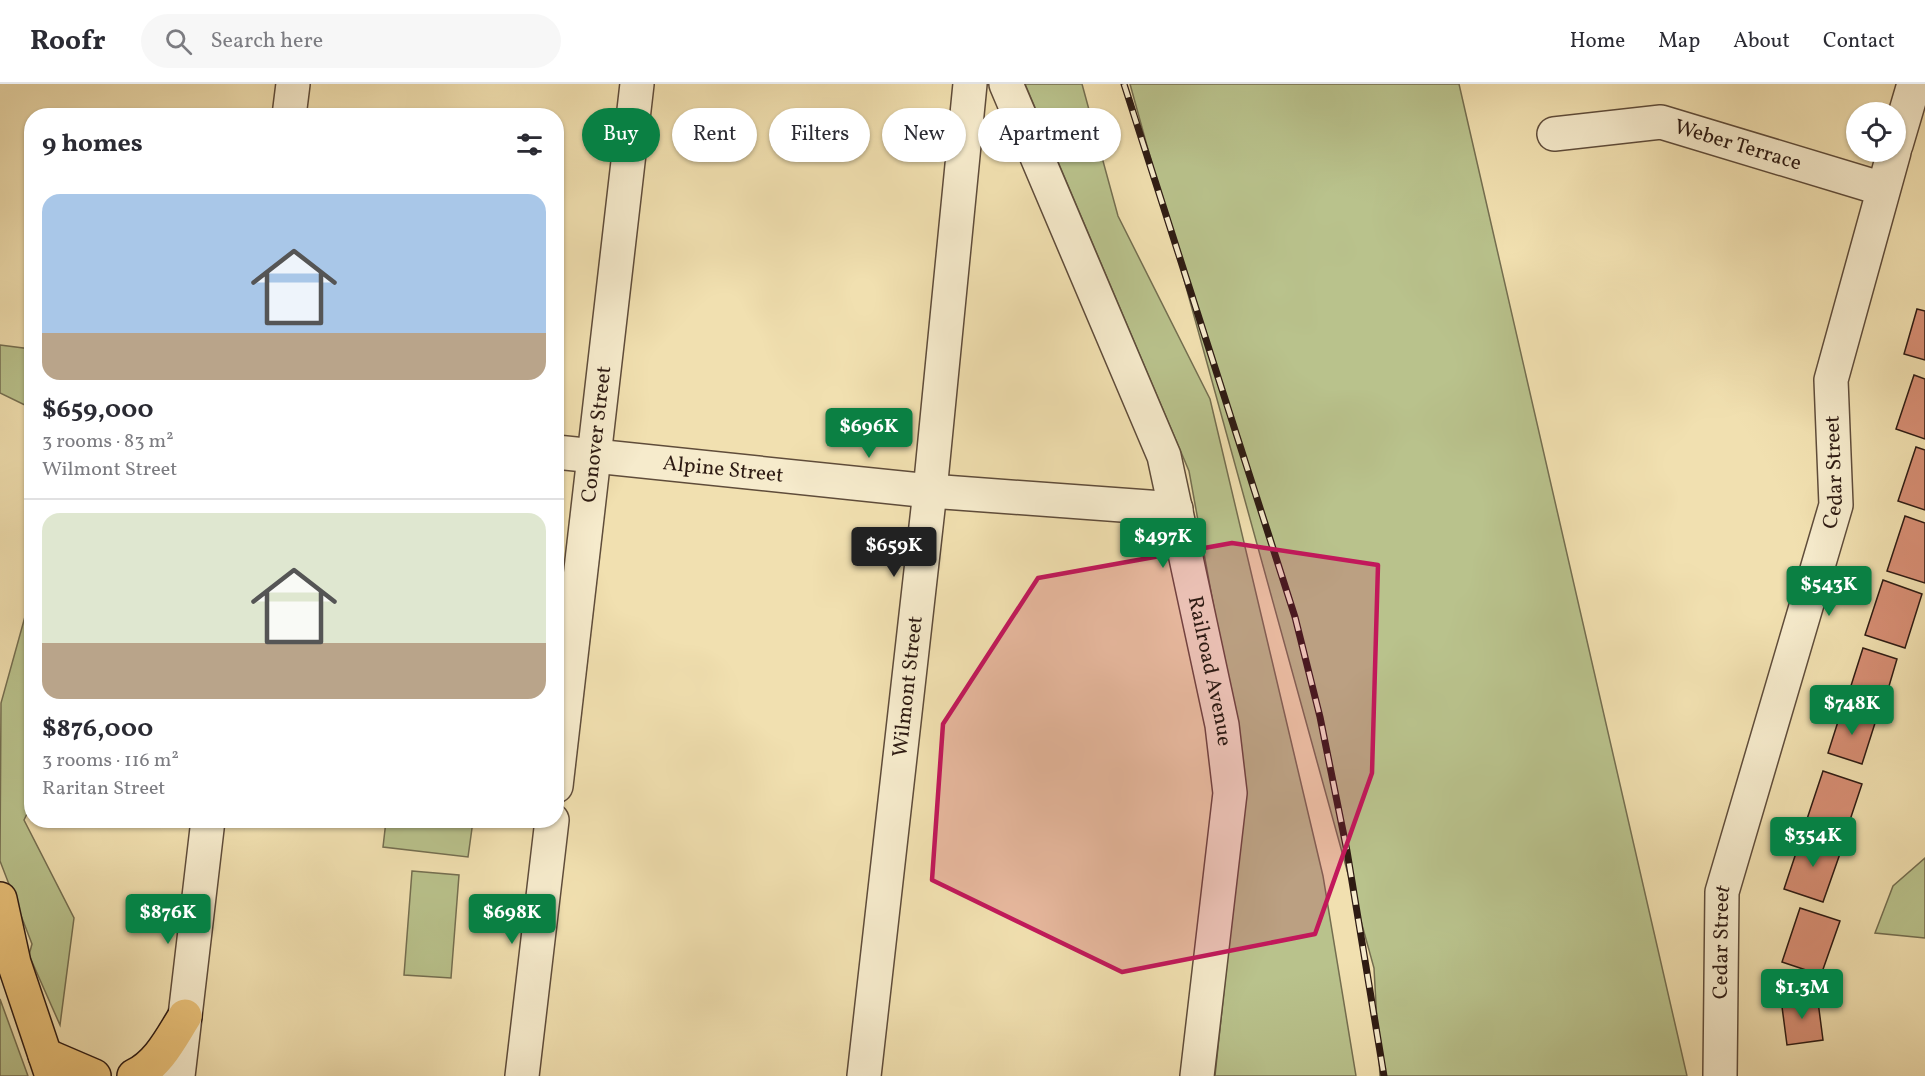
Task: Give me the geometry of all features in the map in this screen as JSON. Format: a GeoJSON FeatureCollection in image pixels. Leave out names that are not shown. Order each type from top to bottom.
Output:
{"type":"FeatureCollection","features":[{"type":"Feature","properties":{"kind":"highway"},"geometry":{"type":"LineString","coordinates":[[0,899],[7,955],[48,1066],[94,1076]]}},
{"type":"Feature","properties":{"kind":"highway"},"geometry":{"type":"LineString","coordinates":[[134,1076],[150,1067],[159,1057],[185,1016]]}},
{"type":"Feature","properties":{"kind":"street"},"geometry":{"type":"LineString","coordinates":[[290,108],[293,84]]}},
{"type":"Feature","properties":{"kind":"street","name":"Conover Street"},"geometry":{"type":"LineString","coordinates":[[564,720],[637,84]]}},
{"type":"Feature","properties":{"kind":"street","name":"Wilmont Street"},"geometry":{"type":"LineString","coordinates":[[864,1076],[930,491],[970,84]]}},
{"type":"Feature","properties":{"kind":"street","name":"Railroad Avenue"},"geometry":{"type":"LineString","coordinates":[[1006,84],[1164,456],[1222,725],[1230,793],[1197,1076]]}},
{"type":"Feature","properties":{"kind":"street"},"geometry":{"type":"LineString","coordinates":[[1906,111],[1914,84]]}},
{"type":"Feature","properties":{"kind":"street","name":"Weber Terrace"},"geometry":{"type":"LineString","coordinates":[[1554,134],[1661,122],[1883,189]]}},
{"type":"Feature","properties":{"kind":"street","name":"Cedar Street"},"geometry":{"type":"LineString","coordinates":[[1720,1076],[1722,892],[1836,505],[1831,380],[1891,162]]}},
{"type":"Feature","properties":{"kind":"street","name":"Alpine Street"},"geometry":{"type":"LineString","coordinates":[[564,453],[930,491],[1176,509]]}},
{"type":"Feature","properties":{"kind":"street"},"geometry":{"type":"LineString","coordinates":[[178,1076],[207,828]]}},
{"type":"Feature","properties":{"kind":"street"},"geometry":{"type":"LineString","coordinates":[[522,1076],[551,828]]}},
{"type":"Feature","properties":{"kind":"highlighted area"},"geometry":{"type":"Polygon","coordinates":[[[1232,543],[1378,565],[1372,773],[1315,934],[1122,972],[932,880],[943,724],[1038,578],[1232,543]]]}},
{"type":"Feature","properties":{"kind":"green space"},"geometry":{"type":"Polygon","coordinates":[[[1025,84],[1082,84],[1089,108],[1035,108],[1025,84]]]}},
{"type":"Feature","properties":{"kind":"green space"},"geometry":{"type":"Polygon","coordinates":[[[1130,84],[1459,84],[1687,1076],[1380,1076],[1374,968],[1130,84]]]}},
{"type":"Feature","properties":{"kind":"green space"},"geometry":{"type":"Polygon","coordinates":[[[1058,162],[1103,162],[1118,216],[1210,399],[1323,876],[1356,1076],[1215,1076],[1243,809],[1234,718],[1189,471],[1058,162]]]}},
{"type":"Feature","properties":{"kind":"green space"},"geometry":{"type":"Polygon","coordinates":[[[0,345],[24,348],[24,405],[0,393],[0,345]]]}},
{"type":"Feature","properties":{"kind":"green space"},"geometry":{"type":"Polygon","coordinates":[[[24,620],[24,828],[28,828],[74,918],[60,1025],[29,955],[32,944],[0,861],[1,703],[24,620]]]}},
{"type":"Feature","properties":{"kind":"green space"},"geometry":{"type":"Polygon","coordinates":[[[385,828],[472,828],[468,857],[383,847],[385,828]]]}},
{"type":"Feature","properties":{"kind":"green space"},"geometry":{"type":"Polygon","coordinates":[[[1925,858],[1925,938],[1875,933],[1893,886],[1925,858]]]}},
{"type":"Feature","properties":{"kind":"green space"},"geometry":{"type":"Polygon","coordinates":[[[412,871],[459,875],[451,978],[404,975],[412,871]]]}},
{"type":"Feature","properties":{"kind":"green space"},"geometry":{"type":"Polygon","coordinates":[[[0,999],[28,1076],[0,1076],[0,999]]]}},
{"type":"Feature","properties":{"kind":"building"},"geometry":{"type":"Polygon","coordinates":[[[1917,309],[1925,311],[1925,360],[1904,354],[1917,309]]]}},
{"type":"Feature","properties":{"kind":"building"},"geometry":{"type":"Polygon","coordinates":[[[1914,375],[1925,379],[1925,439],[1896,429],[1914,375]]]}},
{"type":"Feature","properties":{"kind":"building"},"geometry":{"type":"Polygon","coordinates":[[[1916,447],[1925,450],[1925,510],[1898,501],[1916,447]]]}},
{"type":"Feature","properties":{"kind":"building"},"geometry":{"type":"Polygon","coordinates":[[[1905,516],[1925,523],[1925,583],[1887,571],[1905,516]]]}},
{"type":"Feature","properties":{"kind":"building"},"geometry":{"type":"Polygon","coordinates":[[[1883,580],[1922,594],[1905,648],[1865,635],[1883,580]]]}},
{"type":"Feature","properties":{"kind":"building"},"geometry":{"type":"Polygon","coordinates":[[[1863,648],[1897,659],[1884,703],[1849,692],[1863,648]]]}},
{"type":"Feature","properties":{"kind":"building"},"geometry":{"type":"Polygon","coordinates":[[[1842,709],[1876,720],[1862,764],[1828,753],[1842,709]]]}},
{"type":"Feature","properties":{"kind":"building"},"geometry":{"type":"Polygon","coordinates":[[[1823,771],[1862,784],[1844,838],[1805,825],[1823,771]]]}},
{"type":"Feature","properties":{"kind":"building"},"geometry":{"type":"Polygon","coordinates":[[[1802,835],[1842,848],[1823,902],[1784,889],[1802,835]]]}},
{"type":"Feature","properties":{"kind":"building"},"geometry":{"type":"Polygon","coordinates":[[[1800,908],[1840,921],[1821,975],[1782,962],[1800,908]]]}},
{"type":"Feature","properties":{"kind":"building"},"geometry":{"type":"Polygon","coordinates":[[[1817,994],[1823,1040],[1787,1045],[1781,999],[1817,994]]]}},
{"type":"Feature","properties":{"kind":"railway"},"geometry":{"type":"LineString","coordinates":[[1124,84],[1295,617],[1320,717],[1347,851],[1384,1076]]}}]}
